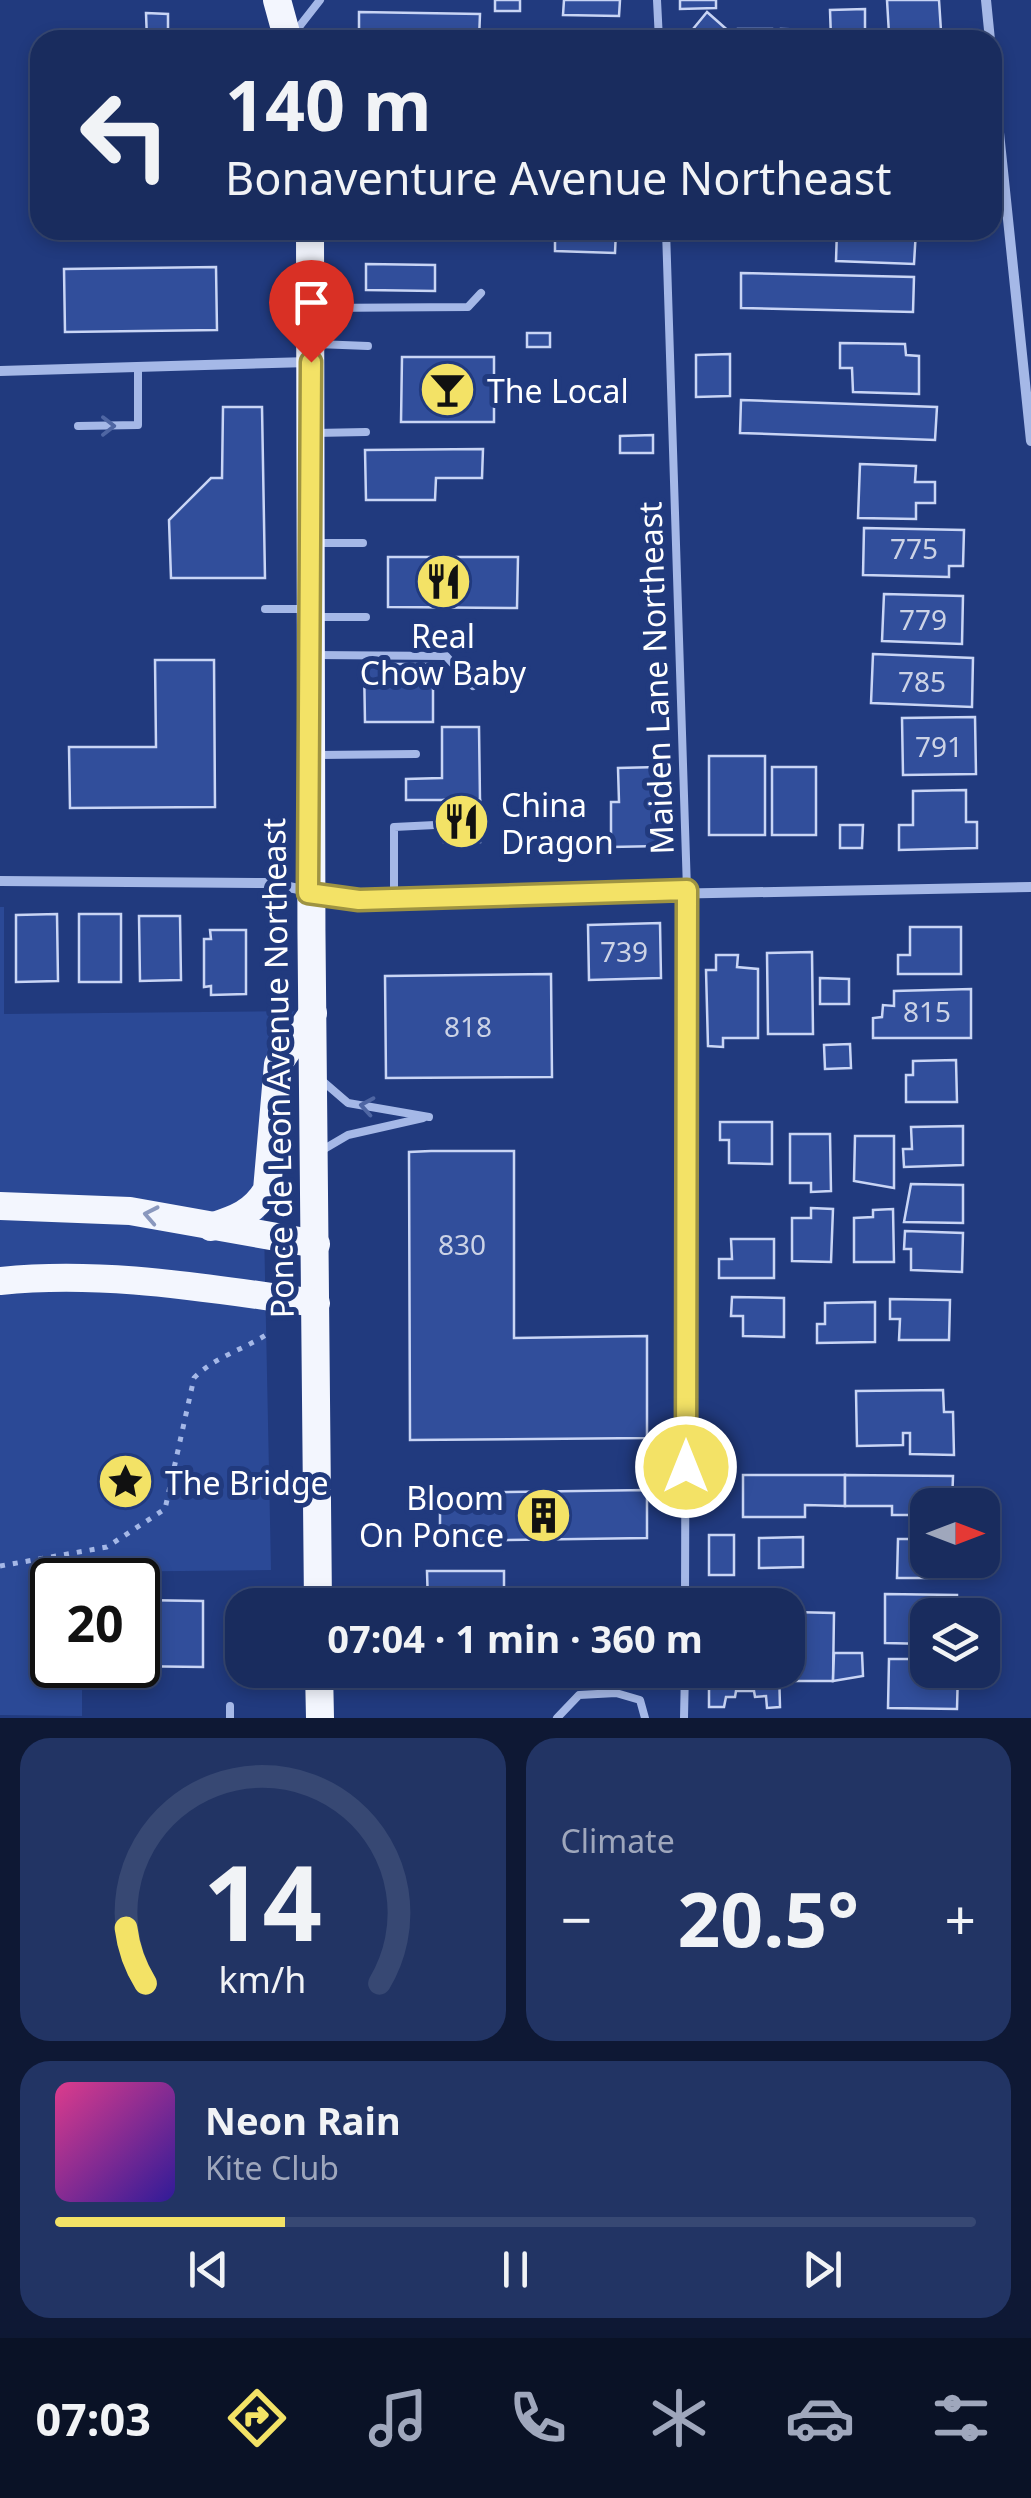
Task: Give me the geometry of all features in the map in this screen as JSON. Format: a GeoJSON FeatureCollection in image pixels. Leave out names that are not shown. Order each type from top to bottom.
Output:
{"type":"FeatureCollection","features":[{"type":"Feature","properties":{"kind":"highway"},"geometry":{"type":"LineString","coordinates":[[277,0],[285,30]]}},
{"type":"Feature","properties":{"kind":"highway","name":"Ponce de Leon Avenue Northeast"},"geometry":{"type":"LineString","coordinates":[[310,240],[308,893],[315,1074],[318,1588]]}},
{"type":"Feature","properties":{"kind":"highway"},"geometry":{"type":"LineString","coordinates":[[212,1226],[249,1212],[267,1190],[278,1064],[313,1013]]}},
{"type":"Feature","properties":{"kind":"highway"},"geometry":{"type":"LineString","coordinates":[[0,1206],[70,1205],[316,1244]]}},
{"type":"Feature","properties":{"kind":"highway"},"geometry":{"type":"LineString","coordinates":[[0,1281],[55,1276],[130,1278],[316,1303]]}},
{"type":"Feature","properties":{"kind":"highway"},"geometry":{"type":"LineString","coordinates":[[319,1688],[320,1718]]}},
{"type":"Feature","properties":{"kind":"street"},"geometry":{"type":"LineString","coordinates":[[986,0],[989,30]]}},
{"type":"Feature","properties":{"kind":"street"},"geometry":{"type":"LineString","coordinates":[[1002,161],[1031,441]]}},
{"type":"Feature","properties":{"kind":"street"},"geometry":{"type":"LineString","coordinates":[[0,371],[138,367],[311,353]]}},
{"type":"Feature","properties":{"kind":"street"},"geometry":{"type":"LineString","coordinates":[[0,880],[269,884],[354,900],[687,890],[1031,887]]}},
{"type":"Feature","properties":{"kind":"lane"},"geometry":{"type":"LineString","coordinates":[[296,30],[320,0]]}},
{"type":"Feature","properties":{"kind":"lane"},"geometry":{"type":"LineString","coordinates":[[658,0],[659,30]]}},
{"type":"Feature","properties":{"kind":"lane","name":"Maiden Lane Northeast"},"geometry":{"type":"LineString","coordinates":[[666,240],[687,890],[685,1588]]}},
{"type":"Feature","properties":{"kind":"lane"},"geometry":{"type":"LineString","coordinates":[[310,308],[468,307],[481,293]]}},
{"type":"Feature","properties":{"kind":"lane"},"geometry":{"type":"LineString","coordinates":[[311,353],[368,346]]}},
{"type":"Feature","properties":{"kind":"lane"},"geometry":{"type":"LineString","coordinates":[[78,426],[138,426],[138,367]]}},
{"type":"Feature","properties":{"kind":"lane"},"geometry":{"type":"LineString","coordinates":[[310,433],[366,432]]}},
{"type":"Feature","properties":{"kind":"lane"},"geometry":{"type":"LineString","coordinates":[[310,543],[363,543]]}},
{"type":"Feature","properties":{"kind":"lane"},"geometry":{"type":"LineString","coordinates":[[265,609],[366,617]]}},
{"type":"Feature","properties":{"kind":"lane"},"geometry":{"type":"LineString","coordinates":[[310,656],[446,656],[473,686]]}},
{"type":"Feature","properties":{"kind":"lane"},"geometry":{"type":"LineString","coordinates":[[310,756],[416,754]]}},
{"type":"Feature","properties":{"kind":"lane"},"geometry":{"type":"LineString","coordinates":[[394,898],[394,826],[434,826]]}},
{"type":"Feature","properties":{"kind":"lane"},"geometry":{"type":"LineString","coordinates":[[315,1074],[348,1103],[429,1117],[348,1134],[315,1154]]}},
{"type":"Feature","properties":{"kind":"lane"},"geometry":{"type":"LineString","coordinates":[[684,1718],[685,1688]]}},
{"type":"Feature","properties":{"kind":"lane"},"geometry":{"type":"LineString","coordinates":[[557,1718],[579,1695],[616,1693],[640,1700],[646,1718]]}},
{"type":"Feature","properties":{"kind":"lane"},"geometry":{"type":"LineString","coordinates":[[230,1706],[230,1718]]}},
{"type":"Feature","properties":{"kind":"path"},"geometry":{"type":"LineString","coordinates":[[0,1566],[107,1547],[165,1509],[194,1378],[208,1363],[233,1355],[266,1335]]}},
{"type":"Feature","properties":{"kind":"shaded area"},"geometry":{"type":"Polygon","coordinates":[[[0,907],[4,907],[4,1014],[294,1011],[270,1072],[263,1178],[271,1570],[160,1571],[160,1558],[30,1558],[30,1688],[82,1688],[82,1716],[0,1715],[0,907]]]}},
{"type":"Feature","properties":{"kind":"building"},"geometry":{"type":"Polygon","coordinates":[[[495,0],[520,0],[520,11],[495,11],[495,0]]]}},
{"type":"Feature","properties":{"kind":"building"},"geometry":{"type":"Polygon","coordinates":[[[564,0],[620,0],[619,16],[563,15],[564,0]]]}},
{"type":"Feature","properties":{"kind":"building"},"geometry":{"type":"Polygon","coordinates":[[[680,0],[716,0],[716,8],[680,9],[680,0]]]}},
{"type":"Feature","properties":{"kind":"building"},"geometry":{"type":"Polygon","coordinates":[[[887,0],[939,0],[941,30],[889,30],[887,0]]]}},
{"type":"Feature","properties":{"kind":"building"},"geometry":{"type":"Polygon","coordinates":[[[865,9],[865,30],[831,30],[830,10],[865,9]]]}},
{"type":"Feature","properties":{"kind":"building"},"geometry":{"type":"Polygon","coordinates":[[[359,12],[480,14],[479,30],[359,30],[359,12]]]}},
{"type":"Feature","properties":{"kind":"building"},"geometry":{"type":"Polygon","coordinates":[[[707,12],[727,30],[692,30],[707,12]]]}},
{"type":"Feature","properties":{"kind":"building"},"geometry":{"type":"Polygon","coordinates":[[[146,13],[168,14],[168,30],[147,30],[146,13]]]}},
{"type":"Feature","properties":{"kind":"building"},"geometry":{"type":"Polygon","coordinates":[[[555,240],[616,240],[615,253],[555,251],[555,240]]]}},
{"type":"Feature","properties":{"kind":"building"},"geometry":{"type":"Polygon","coordinates":[[[837,240],[915,240],[914,264],[836,261],[837,240]]]}},
{"type":"Feature","properties":{"kind":"building"},"geometry":{"type":"Polygon","coordinates":[[[366,264],[435,265],[435,291],[366,290],[366,264]]]}},
{"type":"Feature","properties":{"kind":"building"},"geometry":{"type":"Polygon","coordinates":[[[216,267],[217,330],[65,332],[64,269],[216,267]]]}},
{"type":"Feature","properties":{"kind":"building"},"geometry":{"type":"Polygon","coordinates":[[[741,273],[914,277],[913,312],[741,308],[741,273]]]}},
{"type":"Feature","properties":{"kind":"building"},"geometry":{"type":"Polygon","coordinates":[[[527,333],[550,333],[550,347],[527,347],[527,333]]]}},
{"type":"Feature","properties":{"kind":"building"},"geometry":{"type":"Polygon","coordinates":[[[840,343],[905,344],[906,355],[919,356],[919,394],[853,392],[852,368],[840,368],[840,343]]]}},
{"type":"Feature","properties":{"kind":"building"},"geometry":{"type":"Polygon","coordinates":[[[730,354],[730,396],[696,397],[696,355],[730,354]]]}},
{"type":"Feature","properties":{"kind":"building","name":"The Local"},"geometry":{"type":"Polygon","coordinates":[[[402,357],[494,357],[494,422],[401,422],[402,357]]]}},
{"type":"Feature","properties":{"kind":"building"},"geometry":{"type":"Polygon","coordinates":[[[741,400],[937,407],[935,440],[740,433],[741,400]]]}},
{"type":"Feature","properties":{"kind":"building"},"geometry":{"type":"Polygon","coordinates":[[[223,407],[262,407],[265,578],[171,578],[169,520],[211,478],[222,478],[223,407]]]}},
{"type":"Feature","properties":{"kind":"building"},"geometry":{"type":"Polygon","coordinates":[[[653,435],[653,453],[620,453],[620,436],[653,435]]]}},
{"type":"Feature","properties":{"kind":"building"},"geometry":{"type":"Polygon","coordinates":[[[483,449],[482,478],[436,478],[435,500],[366,500],[365,450],[483,449]]]}},
{"type":"Feature","properties":{"kind":"building"},"geometry":{"type":"Polygon","coordinates":[[[860,464],[916,466],[915,482],[935,482],[935,503],[916,503],[916,519],[858,518],[860,464]]]}},
{"type":"Feature","properties":{"kind":"building"},"geometry":{"type":"Polygon","coordinates":[[[864,528],[964,530],[963,566],[949,566],[949,577],[863,575],[864,528]]]}},
{"type":"Feature","properties":{"kind":"building"},"geometry":{"type":"Polygon","coordinates":[[[388,557],[518,557],[517,608],[388,607],[388,557]]]}},
{"type":"Feature","properties":{"kind":"building"},"geometry":{"type":"Polygon","coordinates":[[[884,594],[963,596],[962,644],[882,641],[884,594]]]}},
{"type":"Feature","properties":{"kind":"building"},"geometry":{"type":"Polygon","coordinates":[[[873,654],[973,658],[972,707],[871,703],[873,654]]]}},
{"type":"Feature","properties":{"kind":"building"},"geometry":{"type":"Polygon","coordinates":[[[155,660],[214,660],[215,807],[70,808],[69,747],[156,747],[155,660]]]}},
{"type":"Feature","properties":{"kind":"building"},"geometry":{"type":"Polygon","coordinates":[[[364,664],[433,664],[433,722],[365,722],[364,664]]]}},
{"type":"Feature","properties":{"kind":"building"},"geometry":{"type":"Polygon","coordinates":[[[975,717],[976,774],[903,775],[902,718],[975,717]]]}},
{"type":"Feature","properties":{"kind":"building"},"geometry":{"type":"Polygon","coordinates":[[[442,727],[479,727],[480,800],[406,800],[406,779],[442,778],[442,727]]]}},
{"type":"Feature","properties":{"kind":"building"},"geometry":{"type":"Polygon","coordinates":[[[709,756],[765,756],[765,835],[709,835],[709,756]]]}},
{"type":"Feature","properties":{"kind":"building"},"geometry":{"type":"Polygon","coordinates":[[[658,767],[660,846],[611,847],[611,802],[619,802],[618,768],[658,767]]]}},
{"type":"Feature","properties":{"kind":"building"},"geometry":{"type":"Polygon","coordinates":[[[772,767],[816,767],[816,835],[772,835],[772,767]]]}},
{"type":"Feature","properties":{"kind":"building"},"geometry":{"type":"Polygon","coordinates":[[[966,790],[966,822],[977,822],[977,848],[899,850],[899,825],[913,825],[913,791],[966,790]]]}},
{"type":"Feature","properties":{"kind":"building"},"geometry":{"type":"Polygon","coordinates":[[[444,800],[480,800],[480,842],[444,842],[444,800]]]}},
{"type":"Feature","properties":{"kind":"building"},"geometry":{"type":"Polygon","coordinates":[[[840,825],[863,825],[862,848],[840,848],[840,825]]]}},
{"type":"Feature","properties":{"kind":"building"},"geometry":{"type":"Polygon","coordinates":[[[57,914],[58,981],[16,982],[16,915],[57,914]]]}},
{"type":"Feature","properties":{"kind":"building"},"geometry":{"type":"Polygon","coordinates":[[[79,914],[121,914],[121,982],[79,982],[79,914]]]}},
{"type":"Feature","properties":{"kind":"building"},"geometry":{"type":"Polygon","coordinates":[[[139,916],[180,916],[181,980],[140,981],[139,916]]]}},
{"type":"Feature","properties":{"kind":"building"},"geometry":{"type":"Polygon","coordinates":[[[660,923],[661,978],[589,980],[588,925],[660,923]]]}},
{"type":"Feature","properties":{"kind":"building"},"geometry":{"type":"Polygon","coordinates":[[[910,927],[961,927],[961,974],[898,974],[898,955],[910,955],[910,927]]]}},
{"type":"Feature","properties":{"kind":"building"},"geometry":{"type":"Polygon","coordinates":[[[210,930],[246,930],[246,994],[211,995],[211,986],[204,987],[204,939],[211,939],[210,930]]]}},
{"type":"Feature","properties":{"kind":"building"},"geometry":{"type":"Polygon","coordinates":[[[812,952],[813,1034],[768,1034],[767,953],[812,952]]]}},
{"type":"Feature","properties":{"kind":"building"},"geometry":{"type":"Polygon","coordinates":[[[716,955],[738,955],[737,967],[758,969],[758,1038],[723,1038],[723,1047],[708,1046],[706,970],[716,970],[716,955]]]}},
{"type":"Feature","properties":{"kind":"building"},"geometry":{"type":"Polygon","coordinates":[[[551,974],[552,1077],[386,1078],[385,976],[551,974]]]}},
{"type":"Feature","properties":{"kind":"building"},"geometry":{"type":"Polygon","coordinates":[[[820,978],[849,979],[849,1004],[820,1004],[820,978]]]}},
{"type":"Feature","properties":{"kind":"building"},"geometry":{"type":"Polygon","coordinates":[[[971,989],[971,1038],[873,1038],[873,1018],[882,1017],[883,1005],[894,1006],[894,991],[971,989]]]}},
{"type":"Feature","properties":{"kind":"building"},"geometry":{"type":"Polygon","coordinates":[[[850,1044],[851,1068],[825,1069],[824,1045],[850,1044]]]}},
{"type":"Feature","properties":{"kind":"building"},"geometry":{"type":"Polygon","coordinates":[[[956,1060],[957,1102],[906,1102],[906,1075],[913,1075],[913,1061],[956,1060]]]}},
{"type":"Feature","properties":{"kind":"building"},"geometry":{"type":"Polygon","coordinates":[[[720,1122],[772,1122],[772,1164],[729,1163],[729,1140],[720,1140],[720,1122]]]}},
{"type":"Feature","properties":{"kind":"building"},"geometry":{"type":"Polygon","coordinates":[[[963,1126],[963,1165],[904,1167],[903,1149],[912,1149],[911,1127],[963,1126]]]}},
{"type":"Feature","properties":{"kind":"building"},"geometry":{"type":"Polygon","coordinates":[[[790,1134],[830,1134],[831,1191],[811,1192],[811,1183],[790,1183],[790,1134]]]}},
{"type":"Feature","properties":{"kind":"building"},"geometry":{"type":"Polygon","coordinates":[[[855,1136],[894,1136],[894,1188],[854,1181],[855,1136]]]}},
{"type":"Feature","properties":{"kind":"building"},"geometry":{"type":"Polygon","coordinates":[[[514,1151],[514,1338],[647,1336],[647,1438],[410,1440],[409,1152],[514,1151]]]}},
{"type":"Feature","properties":{"kind":"building"},"geometry":{"type":"Polygon","coordinates":[[[911,1184],[963,1185],[963,1223],[904,1222],[911,1184]]]}},
{"type":"Feature","properties":{"kind":"building"},"geometry":{"type":"Polygon","coordinates":[[[811,1208],[833,1209],[831,1262],[792,1261],[792,1218],[811,1218],[811,1208]]]}},
{"type":"Feature","properties":{"kind":"building"},"geometry":{"type":"Polygon","coordinates":[[[893,1209],[894,1262],[854,1262],[854,1218],[873,1217],[873,1210],[893,1209]]]}},
{"type":"Feature","properties":{"kind":"building"},"geometry":{"type":"Polygon","coordinates":[[[905,1231],[963,1233],[962,1272],[911,1270],[911,1249],[904,1249],[905,1231]]]}},
{"type":"Feature","properties":{"kind":"building"},"geometry":{"type":"Polygon","coordinates":[[[731,1239],[774,1239],[774,1278],[719,1278],[719,1259],[732,1259],[731,1239]]]}},
{"type":"Feature","properties":{"kind":"building"},"geometry":{"type":"Polygon","coordinates":[[[732,1297],[784,1298],[784,1337],[743,1336],[743,1316],[731,1316],[732,1297]]]}},
{"type":"Feature","properties":{"kind":"building"},"geometry":{"type":"Polygon","coordinates":[[[890,1299],[950,1300],[949,1340],[899,1340],[900,1319],[890,1319],[890,1299]]]}},
{"type":"Feature","properties":{"kind":"building"},"geometry":{"type":"Polygon","coordinates":[[[875,1302],[875,1342],[817,1343],[817,1324],[825,1324],[825,1303],[875,1302]]]}},
{"type":"Feature","properties":{"kind":"building"},"geometry":{"type":"Polygon","coordinates":[[[943,1390],[944,1412],[953,1412],[954,1455],[910,1454],[910,1433],[903,1433],[903,1445],[857,1446],[856,1391],[943,1390]]]}},
{"type":"Feature","properties":{"kind":"building"},"geometry":{"type":"Polygon","coordinates":[[[743,1475],[845,1475],[845,1506],[805,1505],[805,1517],[743,1517],[743,1475]]]}},
{"type":"Feature","properties":{"kind":"building"},"geometry":{"type":"Polygon","coordinates":[[[845,1475],[953,1476],[953,1488],[910,1488],[910,1515],[892,1515],[892,1506],[845,1506],[845,1475]]]}},
{"type":"Feature","properties":{"kind":"building","name":"Bloom On Ponce"},"geometry":{"type":"Polygon","coordinates":[[[647,1490],[647,1538],[440,1541],[440,1493],[647,1490]]]}},
{"type":"Feature","properties":{"kind":"building"},"geometry":{"type":"Polygon","coordinates":[[[709,1535],[734,1535],[734,1575],[709,1575],[709,1535]]]}},
{"type":"Feature","properties":{"kind":"building"},"geometry":{"type":"Polygon","coordinates":[[[803,1537],[803,1567],[759,1568],[759,1538],[803,1537]]]}},
{"type":"Feature","properties":{"kind":"building"},"geometry":{"type":"Polygon","coordinates":[[[898,1539],[910,1539],[910,1578],[897,1578],[898,1539]]]}},
{"type":"Feature","properties":{"kind":"building"},"geometry":{"type":"Polygon","coordinates":[[[427,1571],[504,1571],[504,1588],[428,1588],[427,1571]]]}},
{"type":"Feature","properties":{"kind":"building"},"geometry":{"type":"Polygon","coordinates":[[[885,1594],[957,1595],[910,1598],[910,1644],[885,1643],[885,1594]]]}},
{"type":"Feature","properties":{"kind":"building"},"geometry":{"type":"Polygon","coordinates":[[[160,1600],[203,1601],[203,1667],[160,1666],[160,1600]]]}},
{"type":"Feature","properties":{"kind":"building"},"geometry":{"type":"Polygon","coordinates":[[[805,1612],[834,1613],[833,1681],[805,1681],[805,1612]]]}},
{"type":"Feature","properties":{"kind":"building"},"geometry":{"type":"Polygon","coordinates":[[[834,1653],[862,1653],[863,1676],[833,1681],[834,1653]]]}},
{"type":"Feature","properties":{"kind":"building"},"geometry":{"type":"Polygon","coordinates":[[[889,1659],[910,1659],[910,1688],[958,1688],[957,1709],[888,1708],[889,1659]]]}},
{"type":"Feature","properties":{"kind":"building"},"geometry":{"type":"Polygon","coordinates":[[[709,1688],[779,1688],[780,1707],[767,1708],[766,1696],[755,1697],[754,1691],[736,1691],[735,1697],[726,1697],[724,1707],[709,1707],[709,1688]]]}},
{"type":"Feature","properties":{"kind":"place","name":"The Local"},"geometry":{"type":"Point","coordinates":[448,390]}},
{"type":"Feature","properties":{"kind":"place","name":"Real Chow Baby"},"geometry":{"type":"Point","coordinates":[443,581]}},
{"type":"Feature","properties":{"kind":"place","name":"China Dragon"},"geometry":{"type":"Point","coordinates":[462,822]}},
{"type":"Feature","properties":{"kind":"place","name":"The Bridge"},"geometry":{"type":"Point","coordinates":[126,1482]}},
{"type":"Feature","properties":{"kind":"place","name":"Bloom On Ponce"},"geometry":{"type":"Point","coordinates":[543,1515]}},
{"type":"Feature","properties":{"kind":"route"},"geometry":{"type":"LineString","coordinates":[[311,362],[308,893],[359,900],[687,890],[686,1467]]}}]}
